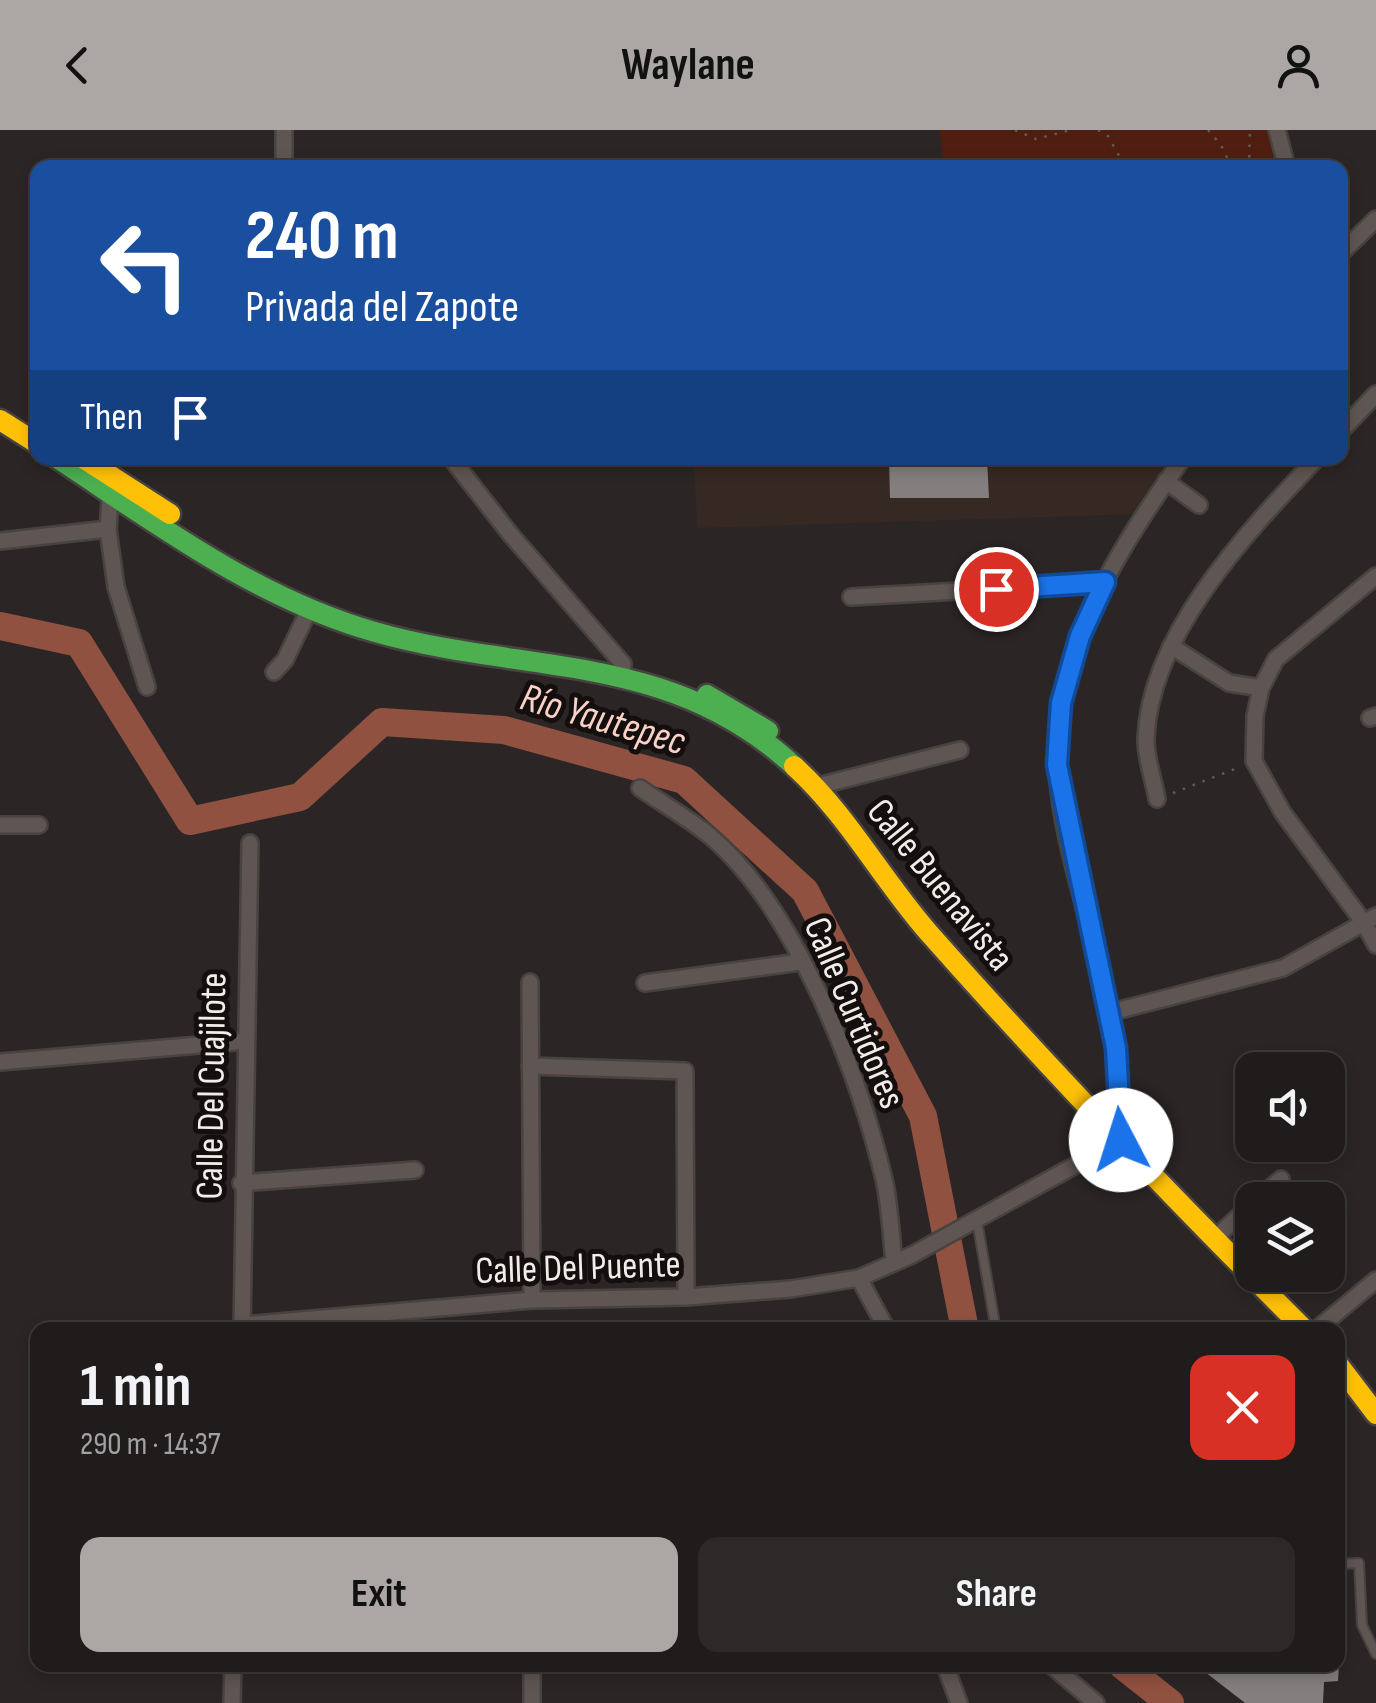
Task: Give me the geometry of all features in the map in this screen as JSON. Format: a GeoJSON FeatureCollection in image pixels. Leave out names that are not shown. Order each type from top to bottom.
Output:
{"type":"FeatureCollection","features":[{"type":"Feature","properties":{"kind":"main road"},"geometry":{"type":"LineString","coordinates":[[0,406],[30,424]]}},
{"type":"Feature","properties":{"kind":"main road"},"geometry":{"type":"LineString","coordinates":[[0,420],[30,439]]}},
{"type":"Feature","properties":{"kind":"main road"},"geometry":{"type":"LineString","coordinates":[[72,465],[111,484],[309,610],[378,628]]}},
{"type":"Feature","properties":{"kind":"main road"},"geometry":{"type":"LineString","coordinates":[[91,465],[111,484]]}},
{"type":"Feature","properties":{"kind":"main road"},"geometry":{"type":"LineString","coordinates":[[278,589],[315,600],[378,628]]}},
{"type":"Feature","properties":{"kind":"main road","name":"Calle Buenavista"},"geometry":{"type":"LineString","coordinates":[[378,628],[622,670],[679,693],[769,738],[820,785],[1026,1027],[1058,1076],[1297,1322]]}},
{"type":"Feature","properties":{"kind":"main road"},"geometry":{"type":"LineString","coordinates":[[1345,1373],[1376,1414]]}},
{"type":"Feature","properties":{"kind":"street"},"geometry":{"type":"LineString","coordinates":[[284,130],[284,160]]}},
{"type":"Feature","properties":{"kind":"street"},"geometry":{"type":"LineString","coordinates":[[1277,130],[1285,160]]}},
{"type":"Feature","properties":{"kind":"street"},"geometry":{"type":"LineString","coordinates":[[1348,246],[1376,219]]}},
{"type":"Feature","properties":{"kind":"street"},"geometry":{"type":"LineString","coordinates":[[1348,424],[1376,394]]}},
{"type":"Feature","properties":{"kind":"street"},"geometry":{"type":"LineString","coordinates":[[456,465],[622,670]]}},
{"type":"Feature","properties":{"kind":"street"},"geometry":{"type":"LineString","coordinates":[[1121,1140],[1116,1048],[1057,765],[1061,703],[1080,636],[1105,582],[1178,465]]}},
{"type":"Feature","properties":{"kind":"street"},"geometry":{"type":"LineString","coordinates":[[1157,799],[1146,739],[1171,646],[1250,529],[1309,465]]}},
{"type":"Feature","properties":{"kind":"street"},"geometry":{"type":"LineString","coordinates":[[1166,481],[1199,505]]}},
{"type":"Feature","properties":{"kind":"street"},"geometry":{"type":"LineString","coordinates":[[111,484],[108,529],[112,572],[147,687]]}},
{"type":"Feature","properties":{"kind":"street"},"geometry":{"type":"LineString","coordinates":[[0,541],[108,529]]}},
{"type":"Feature","properties":{"kind":"street"},"geometry":{"type":"LineString","coordinates":[[1376,576],[1276,659],[1261,688],[1255,716],[1254,762],[1283,813],[1370,919],[1376,945]]}},
{"type":"Feature","properties":{"kind":"street"},"geometry":{"type":"LineString","coordinates":[[851,597],[1105,582]]}},
{"type":"Feature","properties":{"kind":"street"},"geometry":{"type":"LineString","coordinates":[[274,672],[285,660],[309,610]]}},
{"type":"Feature","properties":{"kind":"street"},"geometry":{"type":"LineString","coordinates":[[1171,646],[1229,683],[1261,688]]}},
{"type":"Feature","properties":{"kind":"street"},"geometry":{"type":"LineString","coordinates":[[820,785],[960,750]]}},
{"type":"Feature","properties":{"kind":"street","name":"Calle Curtidores"},"geometry":{"type":"LineString","coordinates":[[640,788],[711,836],[770,905],[854,1076],[884,1182],[894,1262]]}},
{"type":"Feature","properties":{"kind":"street"},"geometry":{"type":"LineString","coordinates":[[0,825],[38,824]]}},
{"type":"Feature","properties":{"kind":"street","name":"Calle Del Cuajilote"},"geometry":{"type":"LineString","coordinates":[[242,1322],[241,1183],[250,844]]}},
{"type":"Feature","properties":{"kind":"street"},"geometry":{"type":"LineString","coordinates":[[1108,1014],[1283,968],[1370,919]]}},
{"type":"Feature","properties":{"kind":"street"},"geometry":{"type":"LineString","coordinates":[[645,983],[800,962]]}},
{"type":"Feature","properties":{"kind":"street"},"geometry":{"type":"LineString","coordinates":[[530,982],[532,1300]]}},
{"type":"Feature","properties":{"kind":"street"},"geometry":{"type":"LineString","coordinates":[[0,1062],[246,1041]]}},
{"type":"Feature","properties":{"kind":"street"},"geometry":{"type":"LineString","coordinates":[[530,1066],[685,1071],[686,1297]]}},
{"type":"Feature","properties":{"kind":"street","name":"Calle Del Puente"},"geometry":{"type":"LineString","coordinates":[[304,1322],[532,1300],[686,1297],[791,1289],[859,1278],[956,1231],[1121,1140]]}},
{"type":"Feature","properties":{"kind":"street"},"geometry":{"type":"LineString","coordinates":[[241,1183],[414,1170]]}},
{"type":"Feature","properties":{"kind":"street"},"geometry":{"type":"LineString","coordinates":[[1277,1182],[1281,1178]]}},
{"type":"Feature","properties":{"kind":"street"},"geometry":{"type":"LineString","coordinates":[[1214,1239],[1235,1220]]}},
{"type":"Feature","properties":{"kind":"street"},"geometry":{"type":"LineString","coordinates":[[859,1278],[883,1322]]}},
{"type":"Feature","properties":{"kind":"street"},"geometry":{"type":"LineString","coordinates":[[1326,1322],[1376,1280]]}},
{"type":"Feature","properties":{"kind":"street"},"geometry":{"type":"LineString","coordinates":[[232,1703],[233,1672]]}},
{"type":"Feature","properties":{"kind":"street"},"geometry":{"type":"LineString","coordinates":[[532,1672],[532,1703]]}},
{"type":"Feature","properties":{"kind":"street"},"geometry":{"type":"LineString","coordinates":[[948,1672],[959,1703]]}},
{"type":"Feature","properties":{"kind":"street"},"geometry":{"type":"LineString","coordinates":[[1058,1672],[1096,1703]]}},
{"type":"Feature","properties":{"kind":"lane"},"geometry":{"type":"LineString","coordinates":[[976,1220],[995,1322]]}},
{"type":"Feature","properties":{"kind":"lane"},"geometry":{"type":"LineString","coordinates":[[1345,1564],[1359,1563],[1362,1626],[1376,1654]]}},
{"type":"Feature","properties":{"kind":"path"},"geometry":{"type":"LineString","coordinates":[[1015,130],[1036,139],[1071,130]]}},
{"type":"Feature","properties":{"kind":"path"},"geometry":{"type":"LineString","coordinates":[[1098,130],[1108,136],[1122,160]]}},
{"type":"Feature","properties":{"kind":"path"},"geometry":{"type":"LineString","coordinates":[[1208,130],[1228,160]]}},
{"type":"Feature","properties":{"kind":"path"},"geometry":{"type":"LineString","coordinates":[[1249,160],[1250,130]]}},
{"type":"Feature","properties":{"kind":"path"},"geometry":{"type":"LineString","coordinates":[[1157,799],[1254,762]]}},
{"type":"Feature","properties":{"kind":"shaded area"},"geometry":{"type":"Polygon","coordinates":[[[940,130],[1277,130],[1285,160],[942,160],[940,130]]]}},
{"type":"Feature","properties":{"kind":"shaded area"},"geometry":{"type":"Polygon","coordinates":[[[694,465],[1170,465],[1143,514],[697,528],[694,465]]]}},
{"type":"Feature","properties":{"kind":"building"},"geometry":{"type":"Polygon","coordinates":[[[889,465],[987,465],[989,498],[890,498],[889,465]]]}},
{"type":"Feature","properties":{"kind":"building"},"geometry":{"type":"Polygon","coordinates":[[[1205,1672],[1339,1672],[1338,1681],[1324,1682],[1323,1703],[1245,1703],[1205,1672]]]}},
{"type":"Feature","properties":{"kind":"waterway","name":"Río Yautepec"},"geometry":{"type":"LineString","coordinates":[[0,626],[79,643],[190,821],[300,797],[382,722],[504,730],[684,780],[805,891],[923,1116],[963,1322]]}},
{"type":"Feature","properties":{"kind":"waterway","name":"Río Yautepec"},"geometry":{"type":"LineString","coordinates":[[1131,1672],[1170,1703]]}},
{"type":"Feature","properties":{"kind":"traffic: fast"},"geometry":{"type":"LineString","coordinates":[[68,465],[249,580],[332,618],[431,645],[646,684],[696,702],[746,729],[794,766]]}},
{"type":"Feature","properties":{"kind":"traffic: fast"},"geometry":{"type":"LineString","coordinates":[[707,695],[768,731]]}},
{"type":"Feature","properties":{"kind":"traffic: slow"},"geometry":{"type":"LineString","coordinates":[[0,420],[30,439]]}},
{"type":"Feature","properties":{"kind":"traffic: slow"},"geometry":{"type":"LineString","coordinates":[[94,465],[170,514]]}},
{"type":"Feature","properties":{"kind":"traffic: slow"},"geometry":{"type":"LineString","coordinates":[[794,766],[831,805],[911,911],[974,983],[1297,1322]]}},
{"type":"Feature","properties":{"kind":"traffic: slow"},"geometry":{"type":"LineString","coordinates":[[1345,1373],[1376,1414]]}},
{"type":"Feature","properties":{"kind":"route"},"geometry":{"type":"LineString","coordinates":[[996,589],[1105,582],[1080,636],[1061,703],[1057,765],[1066,823],[1116,1048],[1121,1140]]}}]}
